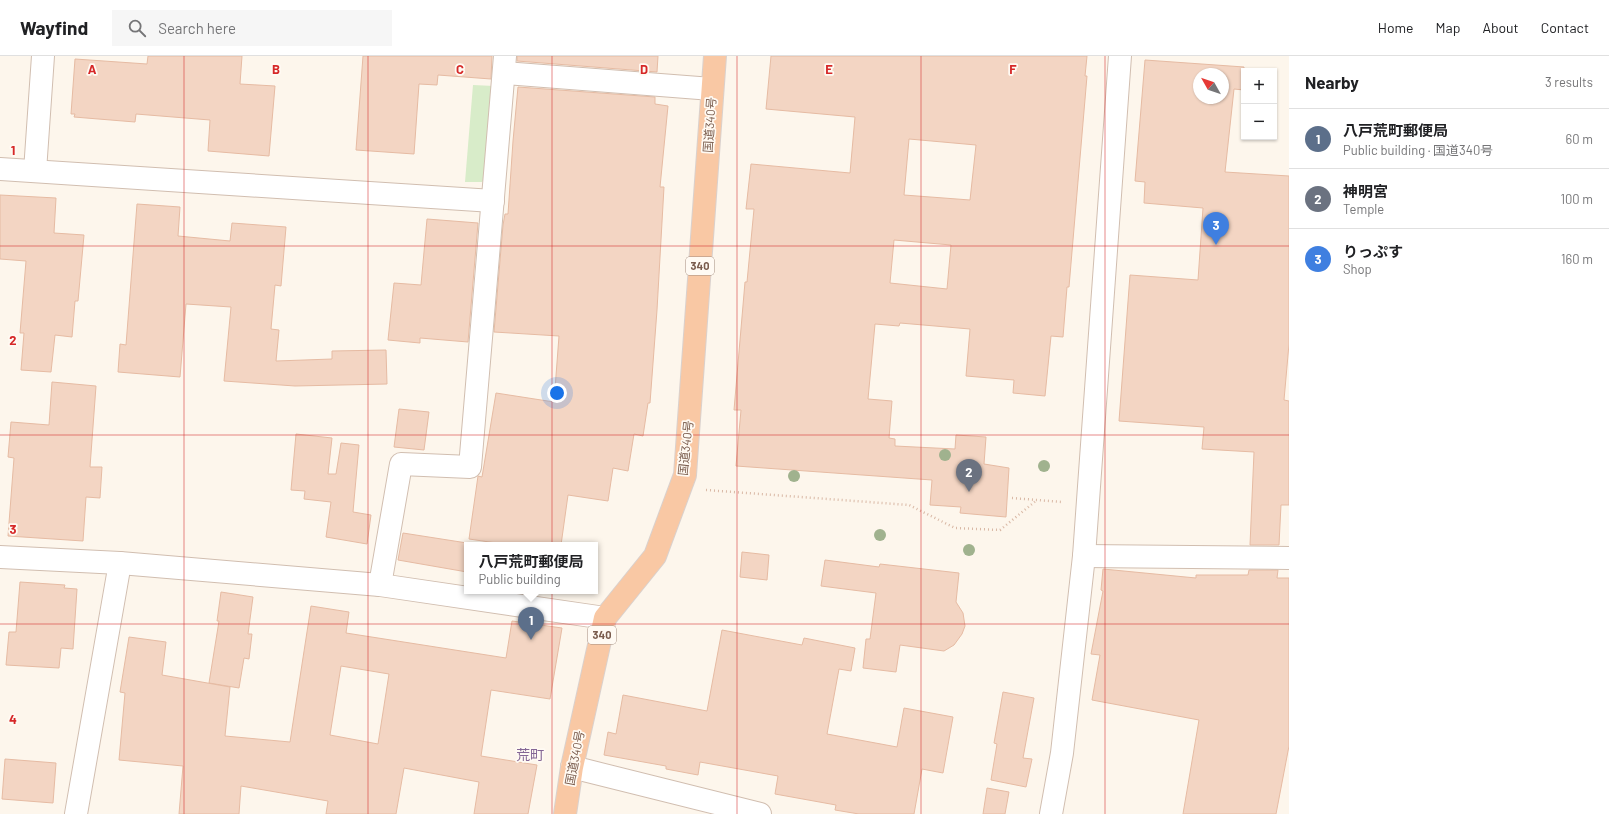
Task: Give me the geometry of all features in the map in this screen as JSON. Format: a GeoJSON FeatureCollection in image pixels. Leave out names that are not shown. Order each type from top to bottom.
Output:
{"type":"FeatureCollection","features":[{"type":"Feature","properties":{"kind":"highway","name":"国道340号"},"geometry":{"type":"LineString","coordinates":[[565,814],[572,767],[605,618],[655,556],[685,475],[715,56]]}},
{"type":"Feature","properties":{"kind":"street"},"geometry":{"type":"LineString","coordinates":[[35,171],[43,56]]}},
{"type":"Feature","properties":{"kind":"street"},"geometry":{"type":"LineString","coordinates":[[1051,814],[1062,753],[1084,556],[1120,56]]}},
{"type":"Feature","properties":{"kind":"street"},"geometry":{"type":"LineString","coordinates":[[380,585],[401,464],[470,467],[504,64],[712,89]]}},
{"type":"Feature","properties":{"kind":"street"},"geometry":{"type":"LineString","coordinates":[[0,169],[493,201]]}},
{"type":"Feature","properties":{"kind":"street"},"geometry":{"type":"LineString","coordinates":[[1084,556],[1289,558]]}},
{"type":"Feature","properties":{"kind":"street"},"geometry":{"type":"LineString","coordinates":[[0,558],[120,563],[380,585],[605,618]]}},
{"type":"Feature","properties":{"kind":"street"},"geometry":{"type":"LineString","coordinates":[[76,814],[120,563]]}},
{"type":"Feature","properties":{"kind":"street"},"geometry":{"type":"LineString","coordinates":[[572,767],[760,814]]}},
{"type":"Feature","properties":{"kind":"path"},"geometry":{"type":"LineString","coordinates":[[706,490],[909,505],[955,528],[1000,530],[1037,500]]}},
{"type":"Feature","properties":{"kind":"path"},"geometry":{"type":"LineString","coordinates":[[1012,498],[1064,502]]}},
{"type":"Feature","properties":{"kind":"green space"},"geometry":{"type":"Polygon","coordinates":[[[473,85],[494,86],[487,176],[482,182],[465,182],[473,85]]]}},
{"type":"Feature","properties":{"kind":"building"},"geometry":{"type":"Polygon","coordinates":[[[148,56],[242,56],[240,84],[275,86],[269,156],[208,151],[210,120],[136,114],[135,122],[74,117],[75,114],[71,114],[75,59],[147,64],[148,56]]]}},
{"type":"Feature","properties":{"kind":"building"},"geometry":{"type":"Polygon","coordinates":[[[363,56],[492,56],[491,79],[438,75],[437,85],[419,84],[414,154],[356,150],[363,56]]]}},
{"type":"Feature","properties":{"kind":"building"},"geometry":{"type":"Polygon","coordinates":[[[517,56],[658,56],[657,72],[517,61],[517,56]]]}},
{"type":"Feature","properties":{"kind":"building"},"geometry":{"type":"Polygon","coordinates":[[[771,56],[1087,56],[1085,76],[1087,76],[1069,287],[1067,287],[1063,337],[1051,336],[1045,396],[1013,393],[1014,380],[966,376],[970,329],[900,323],[899,326],[875,324],[868,399],[892,401],[889,438],[895,439],[895,446],[955,449],[956,435],[986,437],[984,464],[1009,468],[1006,517],[960,513],[961,507],[930,505],[932,480],[736,466],[741,410],[734,410],[745,282],[747,282],[754,209],[746,209],[751,164],[850,173],[855,117],[766,109],[771,56]],[[909,139],[904,195],[970,200],[976,145],[909,139]],[[894,240],[890,283],[947,289],[951,245],[894,240]]]}},
{"type":"Feature","properties":{"kind":"building"},"geometry":{"type":"Polygon","coordinates":[[[1145,60],[1244,67],[1241,68],[1241,90],[1234,89],[1225,172],[1289,176],[1289,344],[1284,400],[1289,401],[1289,505],[1281,505],[1279,545],[1250,545],[1254,452],[1202,449],[1204,427],[1119,421],[1130,275],[1198,280],[1203,208],[1144,203],[1145,182],[1135,181],[1145,60]]]}},
{"type":"Feature","properties":{"kind":"building"},"geometry":{"type":"Polygon","coordinates":[[[518,87],[655,97],[655,104],[668,106],[660,187],[664,187],[650,403],[648,403],[643,436],[634,434],[628,471],[613,468],[608,501],[568,495],[561,542],[490,542],[469,539],[478,476],[482,477],[496,393],[554,402],[559,336],[494,332],[503,225],[505,214],[508,214],[518,87]]]}},
{"type":"Feature","properties":{"kind":"building"},"geometry":{"type":"Polygon","coordinates":[[[0,195],[56,198],[54,233],[84,235],[78,301],[75,301],[72,337],[55,335],[51,372],[21,370],[24,333],[20,333],[26,261],[0,259],[0,195]]]}},
{"type":"Feature","properties":{"kind":"building"},"geometry":{"type":"Polygon","coordinates":[[[137,204],[180,207],[178,236],[230,241],[232,223],[286,227],[281,286],[275,285],[271,329],[279,330],[276,361],[332,359],[332,351],[386,350],[387,384],[295,386],[224,381],[231,307],[186,304],[180,377],[118,372],[120,344],[126,345],[137,204]]]}},
{"type":"Feature","properties":{"kind":"building"},"geometry":{"type":"Polygon","coordinates":[[[427,219],[478,223],[468,342],[420,338],[420,343],[388,340],[394,283],[421,285],[427,219]]]}},
{"type":"Feature","properties":{"kind":"building"},"geometry":{"type":"Polygon","coordinates":[[[52,382],[96,386],[90,467],[102,467],[100,498],[86,497],[83,541],[8,536],[14,458],[8,457],[11,422],[49,425],[52,382]]]}},
{"type":"Feature","properties":{"kind":"building"},"geometry":{"type":"Polygon","coordinates":[[[399,409],[429,412],[424,450],[394,447],[399,409]]]}},
{"type":"Feature","properties":{"kind":"building"},"geometry":{"type":"Polygon","coordinates":[[[296,434],[332,438],[328,474],[336,474],[341,443],[359,445],[353,512],[371,515],[367,544],[326,537],[331,502],[304,499],[305,491],[291,490],[296,434]]]}},
{"type":"Feature","properties":{"kind":"building"},"geometry":{"type":"Polygon","coordinates":[[[403,533],[464,543],[464,571],[398,560],[403,533]]]}},
{"type":"Feature","properties":{"kind":"building"},"geometry":{"type":"Polygon","coordinates":[[[742,552],[769,555],[767,580],[740,577],[742,552]]]}},
{"type":"Feature","properties":{"kind":"building"},"geometry":{"type":"Polygon","coordinates":[[[825,560],[879,567],[880,564],[959,573],[956,602],[963,613],[965,626],[962,634],[954,645],[944,651],[900,645],[896,672],[863,668],[866,639],[870,639],[876,593],[821,586],[825,560]]]}},
{"type":"Feature","properties":{"kind":"building"},"geometry":{"type":"Polygon","coordinates":[[[1103,569],[1196,578],[1196,575],[1248,575],[1249,570],[1278,570],[1277,578],[1289,578],[1289,746],[1276,814],[1183,814],[1199,720],[1092,700],[1100,655],[1091,654],[1103,591],[1101,590],[1103,569]]]}},
{"type":"Feature","properties":{"kind":"building"},"geometry":{"type":"Polygon","coordinates":[[[20,582],[65,585],[64,588],[77,589],[73,649],[61,648],[59,668],[6,665],[9,632],[16,632],[20,582]]]}},
{"type":"Feature","properties":{"kind":"building"},"geometry":{"type":"Polygon","coordinates":[[[221,592],[253,597],[248,634],[252,634],[249,659],[244,658],[239,688],[209,683],[219,621],[217,621],[221,592]]]}},
{"type":"Feature","properties":{"kind":"building"},"geometry":{"type":"Polygon","coordinates":[[[311,606],[349,612],[346,633],[506,658],[512,621],[562,628],[550,699],[491,690],[481,756],[537,765],[528,814],[474,814],[479,782],[404,768],[396,814],[326,814],[328,801],[241,786],[239,814],[179,814],[183,766],[119,760],[125,693],[120,692],[129,637],[166,642],[162,675],[230,687],[225,736],[290,742],[311,606]],[[341,666],[330,735],[378,744],[389,674],[341,666]]]}},
{"type":"Feature","properties":{"kind":"building"},"geometry":{"type":"Polygon","coordinates":[[[722,630],[802,645],[804,638],[855,648],[851,671],[839,669],[827,734],[897,747],[904,708],[953,717],[943,773],[922,769],[914,814],[859,814],[835,810],[836,805],[775,794],[778,776],[700,762],[698,775],[666,769],[666,766],[604,755],[608,732],[616,734],[623,695],[707,711],[722,630]]]}},
{"type":"Feature","properties":{"kind":"building"},"geometry":{"type":"Polygon","coordinates":[[[1003,692],[1034,698],[1023,758],[1032,759],[1026,787],[991,780],[997,744],[994,743],[1003,692]]]}},
{"type":"Feature","properties":{"kind":"building"},"geometry":{"type":"Polygon","coordinates":[[[5,759],[56,763],[53,803],[2,799],[5,759]]]}},
{"type":"Feature","properties":{"kind":"building"},"geometry":{"type":"Polygon","coordinates":[[[987,788],[1009,792],[1005,814],[983,814],[987,788]]]}},
{"type":"Feature","properties":{"kind":"place","name":"りっぷす"},"geometry":{"type":"Point","coordinates":[1216,245]}},
{"type":"Feature","properties":{"kind":"place","name":"神明宮"},"geometry":{"type":"Point","coordinates":[969,492]}},
{"type":"Feature","properties":{"kind":"place","name":"八戸荒町郵便局"},"geometry":{"type":"Point","coordinates":[531,640]}},
{"type":"Feature","properties":{"kind":"district","name":"荒町"},"geometry":{"type":"Point","coordinates":[530,755]}}]}
